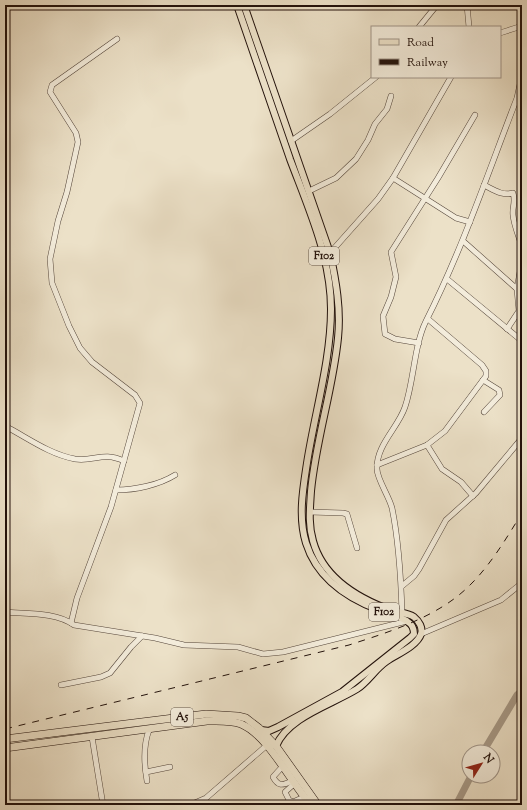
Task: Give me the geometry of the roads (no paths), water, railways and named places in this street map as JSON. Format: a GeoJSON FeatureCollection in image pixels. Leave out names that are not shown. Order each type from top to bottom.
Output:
{"type":"FeatureCollection","features":[{"type":"Feature","properties":{"kind":"highway","name":"A5"},"geometry":{"type":"LineString","coordinates":[[5,739],[206,714],[238,716],[246,718],[261,730],[276,746],[318,805]]}},
{"type":"Feature","properties":{"kind":"highway"},"geometry":{"type":"LineString","coordinates":[[180,717],[182,725]]}},
{"type":"Feature","properties":{"kind":"highway","name":"A5"},"geometry":{"type":"LineString","coordinates":[[5,748],[207,722],[233,722],[254,731],[311,805]]}},
{"type":"Feature","properties":{"kind":"main road","name":"F102"},"geometry":{"type":"LineString","coordinates":[[237,5],[322,248],[330,290],[331,307],[329,345],[304,482],[302,518],[310,553],[321,572],[346,594],[371,607],[407,621],[414,630],[412,636],[355,683],[278,727],[269,730],[261,730]]}},
{"type":"Feature","properties":{"kind":"main road","name":"F102"},"geometry":{"type":"LineString","coordinates":[[244,5],[330,253],[336,289],[338,338],[314,463],[310,512],[316,550],[326,568],[351,592],[373,603],[417,620],[421,627],[421,634]]}},
{"type":"Feature","properties":{"kind":"main road"},"geometry":{"type":"LineString","coordinates":[[302,518],[310,519]]}},
{"type":"Feature","properties":{"kind":"main road"},"geometry":{"type":"LineString","coordinates":[[276,746],[285,731],[303,718],[357,689],[366,682],[385,662],[414,643],[421,634]]}},
{"type":"Feature","properties":{"kind":"street"},"geometry":{"type":"LineString","coordinates":[[420,26],[437,5]]}},
{"type":"Feature","properties":{"kind":"street"},"geometry":{"type":"LineString","coordinates":[[467,5],[469,26]]}},
{"type":"Feature","properties":{"kind":"street"},"geometry":{"type":"LineString","coordinates":[[501,33],[522,26]]}},
{"type":"Feature","properties":{"kind":"street"},"geometry":{"type":"LineString","coordinates":[[71,623],[78,598],[116,490],[140,409],[138,399],[92,362],[80,348],[56,296],[50,267],[51,252],[67,192],[78,142],[76,133],[51,95],[50,88],[90,57],[117,39]]}},
{"type":"Feature","properties":{"kind":"street"},"geometry":{"type":"LineString","coordinates":[[402,613],[402,586],[392,508],[385,487],[378,476],[377,465],[379,452],[399,422],[414,371],[419,343],[428,319],[463,241],[517,98],[522,75]]}},
{"type":"Feature","properties":{"kind":"street"},"geometry":{"type":"LineString","coordinates":[[291,141],[330,114],[375,78]]}},
{"type":"Feature","properties":{"kind":"street"},"geometry":{"type":"LineString","coordinates":[[330,253],[378,198],[393,178],[450,78]]}},
{"type":"Feature","properties":{"kind":"street"},"geometry":{"type":"LineString","coordinates":[[309,190],[336,178],[356,159],[368,140],[375,124],[387,109],[391,96]]}},
{"type":"Feature","properties":{"kind":"street"},"geometry":{"type":"LineString","coordinates":[[419,343],[395,339],[385,334],[383,316],[391,297],[396,277],[391,252],[475,115]]}},
{"type":"Feature","properties":{"kind":"street"},"geometry":{"type":"LineString","coordinates":[[393,178],[456,218],[470,222]]}},
{"type":"Feature","properties":{"kind":"street"},"geometry":{"type":"LineString","coordinates":[[484,185],[500,194],[506,195],[513,193],[516,201],[512,213],[522,247]]}},
{"type":"Feature","properties":{"kind":"street"},"geometry":{"type":"LineString","coordinates":[[463,241],[517,289]]}},
{"type":"Feature","properties":{"kind":"street"},"geometry":{"type":"LineString","coordinates":[[507,329],[519,311],[517,289],[522,260]]}},
{"type":"Feature","properties":{"kind":"street"},"geometry":{"type":"LineString","coordinates":[[447,279],[522,340]]}},
{"type":"Feature","properties":{"kind":"street"},"geometry":{"type":"LineString","coordinates":[[377,465],[427,445],[445,431],[486,376],[486,371],[482,365],[428,319]]}},
{"type":"Feature","properties":{"kind":"street"},"geometry":{"type":"LineString","coordinates":[[483,380],[498,390],[500,395],[484,412]]}},
{"type":"Feature","properties":{"kind":"street"},"geometry":{"type":"LineString","coordinates":[[5,426],[60,455],[81,459],[95,456],[111,457],[124,462]]}},
{"type":"Feature","properties":{"kind":"street"},"geometry":{"type":"LineString","coordinates":[[402,586],[417,573],[446,520],[473,496],[493,475],[522,438]]}},
{"type":"Feature","properties":{"kind":"street"},"geometry":{"type":"LineString","coordinates":[[427,445],[442,469],[461,482],[473,496]]}},
{"type":"Feature","properties":{"kind":"street"},"geometry":{"type":"LineString","coordinates":[[116,490],[147,486],[175,476]]}},
{"type":"Feature","properties":{"kind":"street"},"geometry":{"type":"LineString","coordinates":[[310,512],[347,514],[357,548]]}},
{"type":"Feature","properties":{"kind":"street"},"geometry":{"type":"LineString","coordinates":[[421,634],[501,600],[522,583]]}},
{"type":"Feature","properties":{"kind":"street"},"geometry":{"type":"LineString","coordinates":[[5,612],[55,617],[97,630],[142,636],[184,645],[238,647],[253,652],[273,654],[407,621]]}},
{"type":"Feature","properties":{"kind":"street"},"geometry":{"type":"LineString","coordinates":[[61,685],[101,677],[110,673],[142,636]]}},
{"type":"Feature","properties":{"kind":"street"},"geometry":{"type":"LineString","coordinates":[[147,781],[145,752],[146,738],[149,730]]}},
{"type":"Feature","properties":{"kind":"street"},"geometry":{"type":"LineString","coordinates":[[92,737],[103,805]]}},
{"type":"Feature","properties":{"kind":"street"},"geometry":{"type":"LineString","coordinates":[[190,805],[206,798],[266,746]]}},
{"type":"Feature","properties":{"kind":"street"},"geometry":{"type":"LineString","coordinates":[[146,772],[170,767]]}},
{"type":"Feature","properties":{"kind":"street"},"geometry":{"type":"LineString","coordinates":[[282,767],[273,777],[279,785],[284,786],[293,783]]}},
{"type":"Feature","properties":{"kind":"street"},"geometry":{"type":"LineString","coordinates":[[293,783],[285,792],[289,800],[293,802],[304,797]]}},
{"type":"Feature","properties":{"kind":"waterway"},"geometry":{"type":"LineString","coordinates":[[488,744],[517,695],[522,691]]}},
{"type":"Feature","properties":{"kind":"waterway"},"geometry":{"type":"LineString","coordinates":[[456,805],[467,784]]}},
{"type":"Feature","properties":{"kind":"railway"},"geometry":{"type":"LineString","coordinates":[[5,729],[349,645],[406,625],[447,604],[469,586],[494,557],[522,513]]}}]}
